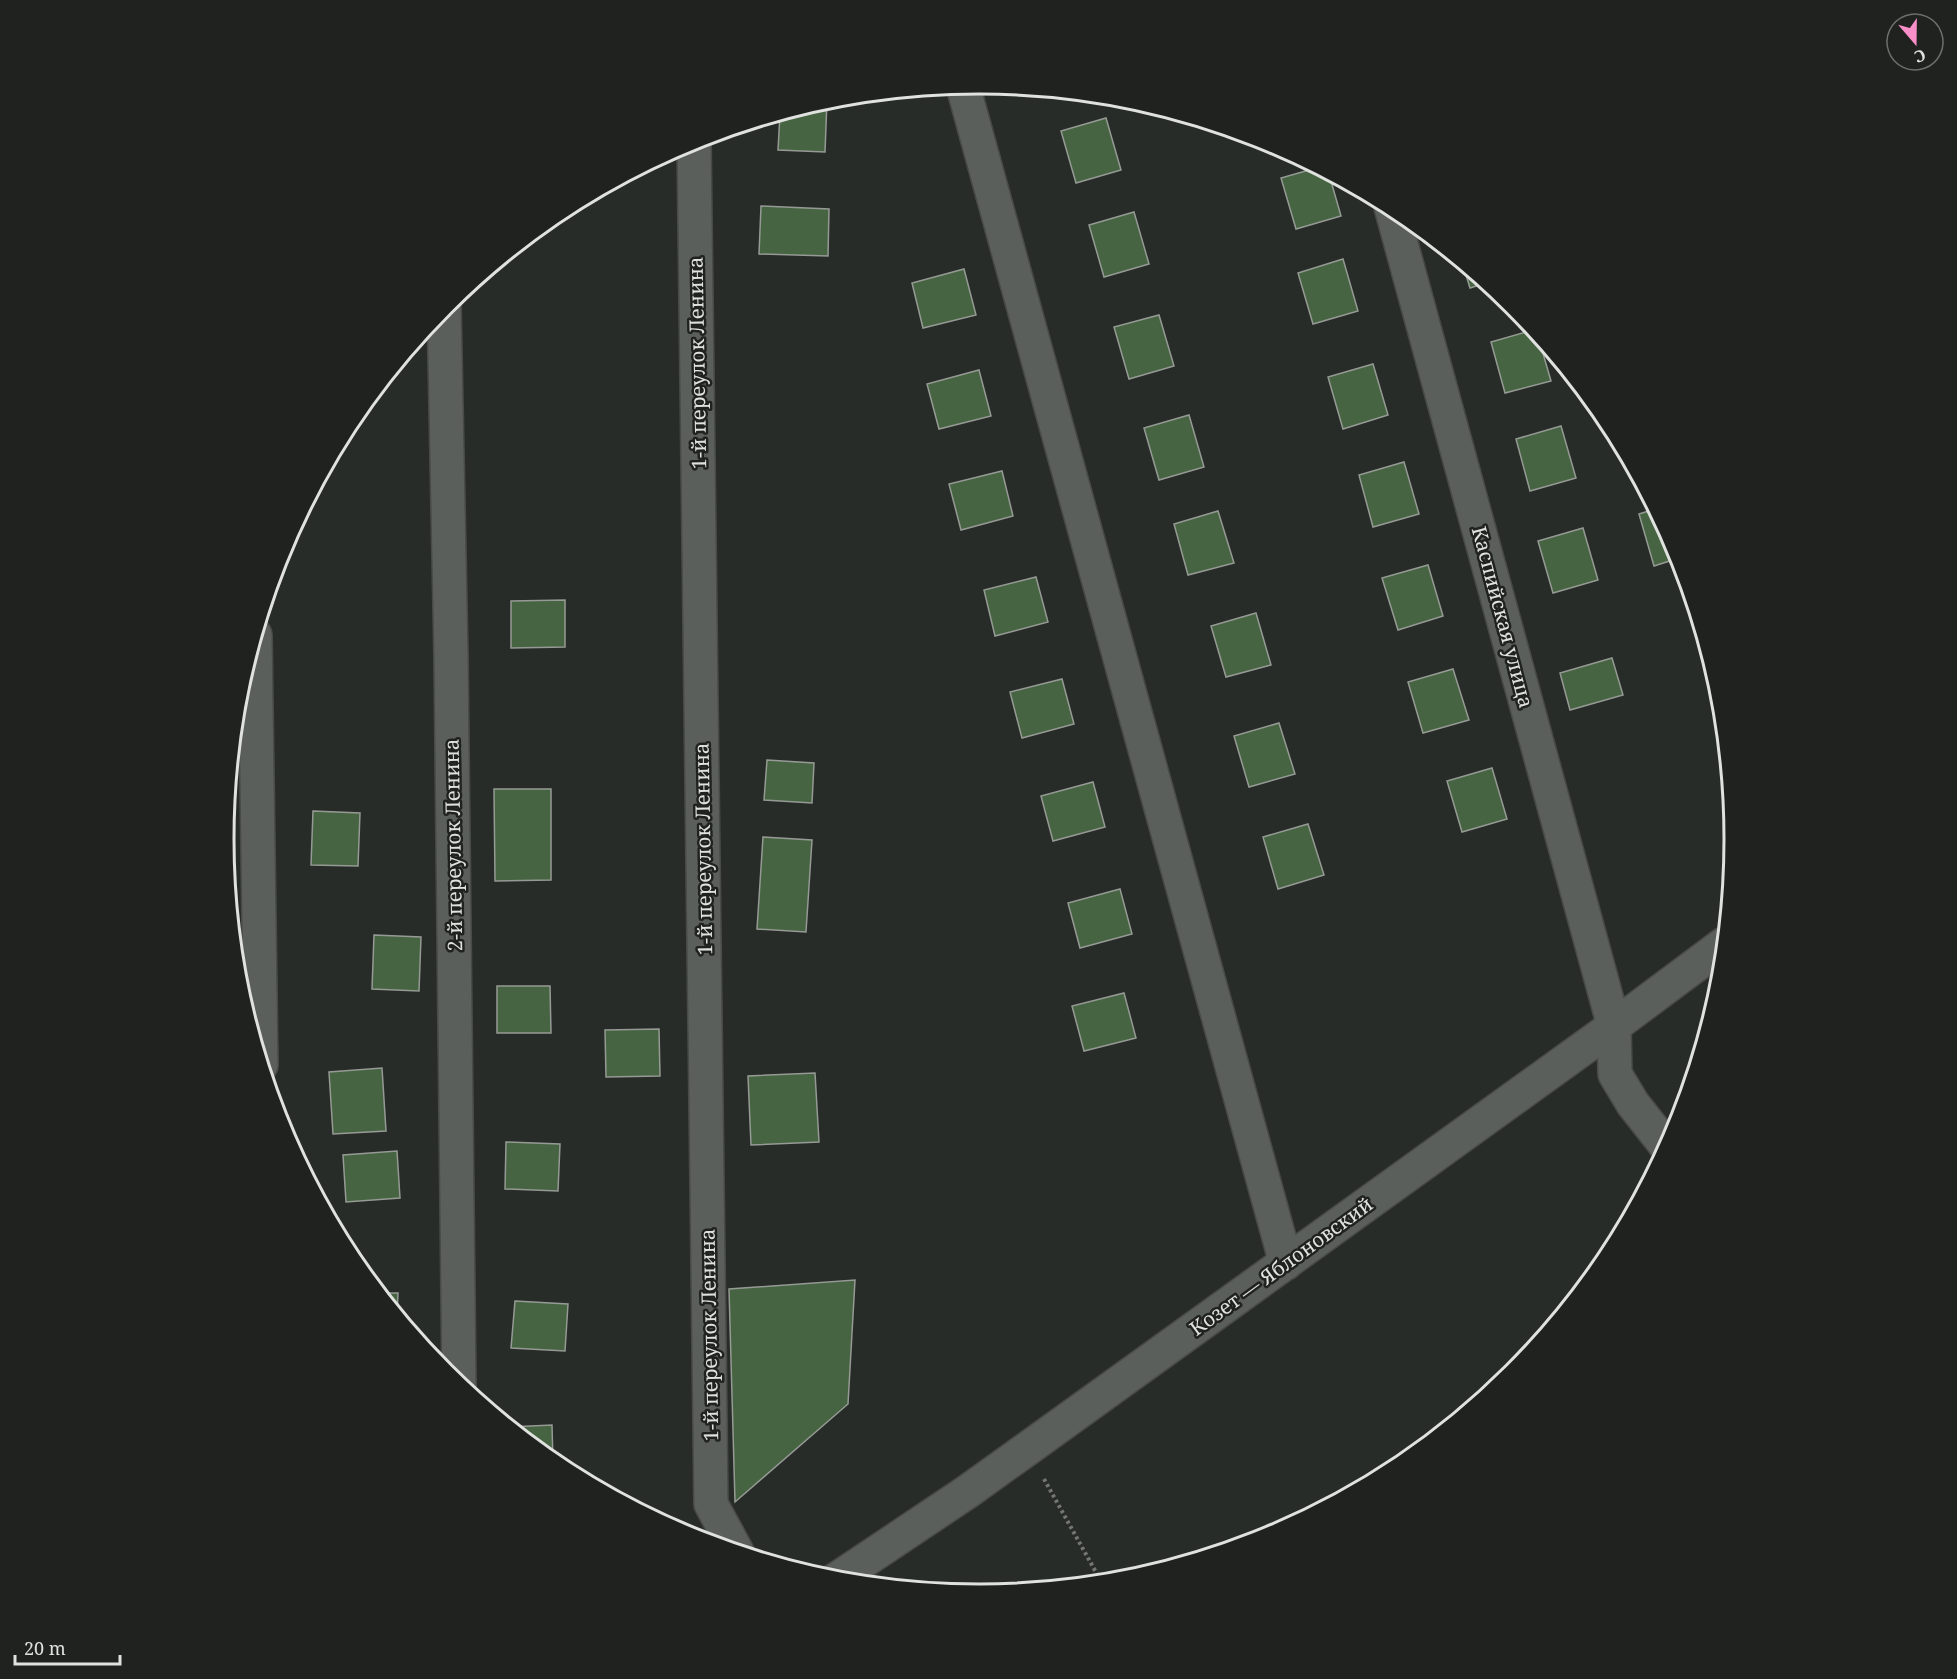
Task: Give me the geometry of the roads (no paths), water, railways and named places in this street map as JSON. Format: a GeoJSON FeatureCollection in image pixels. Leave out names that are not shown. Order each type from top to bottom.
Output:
{"type":"FeatureCollection","features":[{"type":"Feature","properties":{"kind":"street"},"geometry":{"type":"LineString","coordinates":[[965,95],[1286,1263]]}},
{"type":"Feature","properties":{"kind":"street","name":"1-й переулок Ленина"},"geometry":{"type":"LineString","coordinates":[[694,151],[711,1504],[732,1542]]}},
{"type":"Feature","properties":{"kind":"street","name":"Каспийская улица"},"geometry":{"type":"LineString","coordinates":[[1395,222],[1614,1026],[1615,1074],[1633,1104],[1662,1136]]}},
{"type":"Feature","properties":{"kind":"street","name":"2-й переулок Ленина"},"geometry":{"type":"LineString","coordinates":[[444,321],[451,645],[459,1373]]}},
{"type":"Feature","properties":{"kind":"street"},"geometry":{"type":"LineString","coordinates":[[255,662],[261,1037]]}},
{"type":"Feature","properties":{"kind":"street","name":"Козет — Яблоновский"},"geometry":{"type":"LineString","coordinates":[[847,1572],[967,1492],[1715,951]]}}]}
